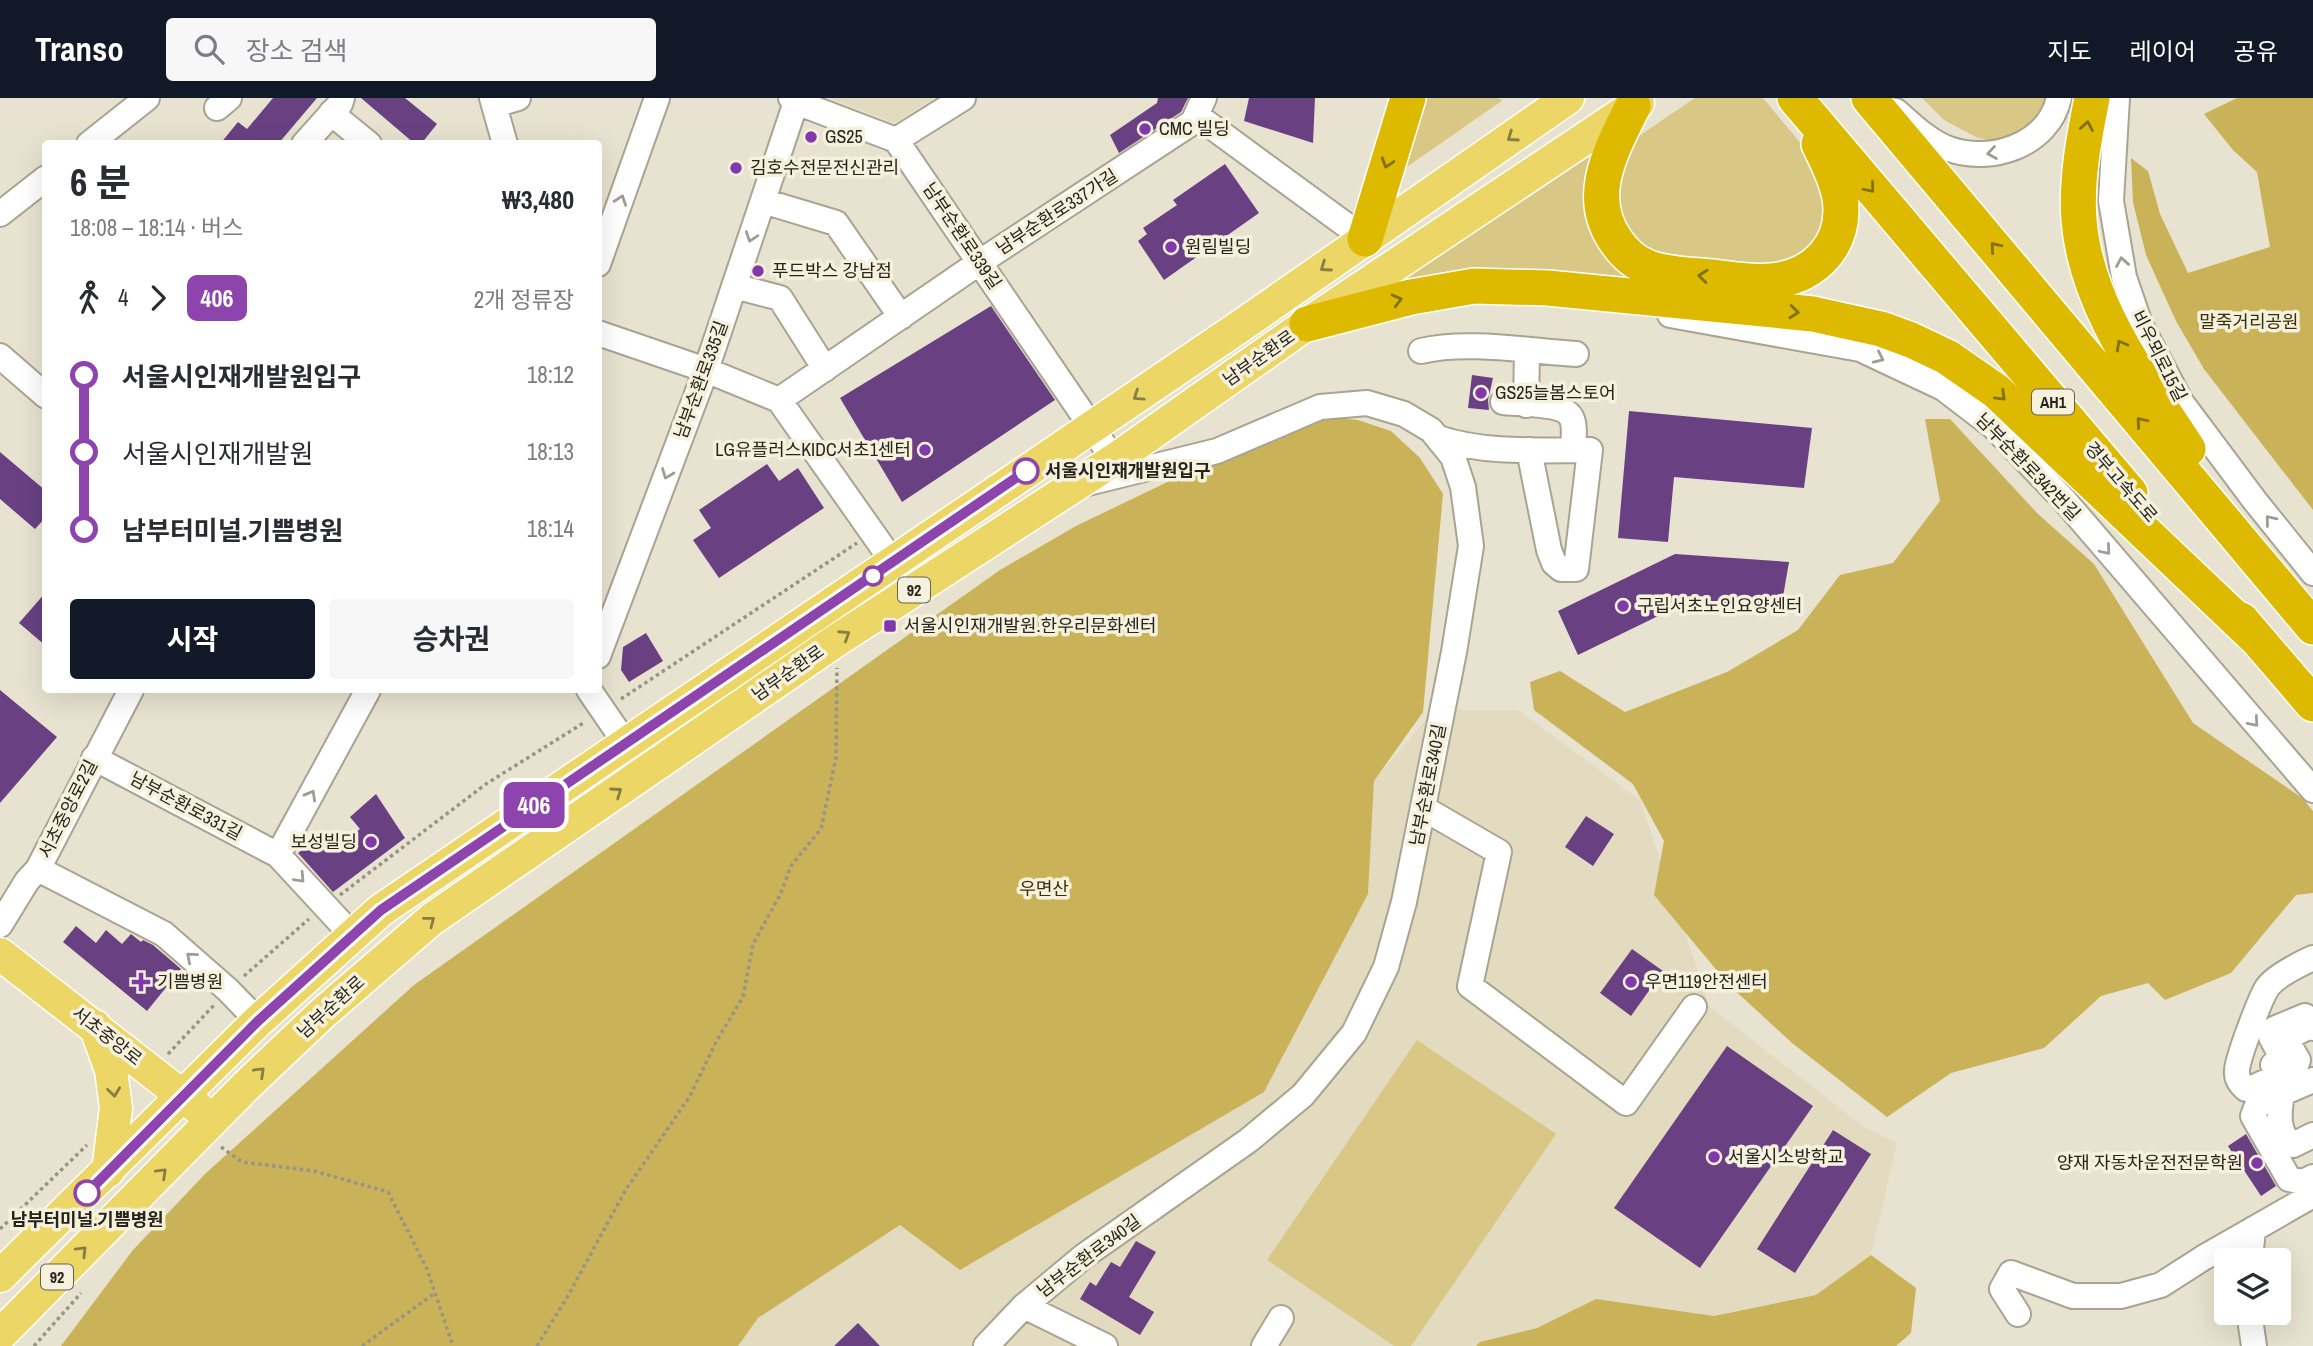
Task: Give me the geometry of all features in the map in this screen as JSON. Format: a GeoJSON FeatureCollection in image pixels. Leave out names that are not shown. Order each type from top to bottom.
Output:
{"type":"FeatureCollection","features":[{"type":"Feature","properties":{"kind":"highway"},"geometry":{"type":"LineString","coordinates":[[1365,239],[1408,98]]}},
{"type":"Feature","properties":{"kind":"highway"},"geometry":{"type":"LineString","coordinates":[[1869,98],[2304,616]]}},
{"type":"Feature","properties":{"kind":"highway"},"geometry":{"type":"LineString","coordinates":[[2092,98],[2079,181],[2079,219],[2086,258],[2098,294],[2120,343],[2189,451],[2304,616]]}},
{"type":"Feature","properties":{"kind":"highway"},"geometry":{"type":"LineString","coordinates":[[1639,102],[1608,158],[1601,189],[1605,217],[1617,243],[1630,256],[1649,268],[1761,281],[1783,279],[1812,268],[1828,254],[1840,227],[1841,206],[1837,185],[1799,103]]}},
{"type":"Feature","properties":{"kind":"highway","name":"경부고속도로"},"geometry":{"type":"LineString","coordinates":[[1799,103],[2313,704]]}},
{"type":"Feature","properties":{"kind":"highway"},"geometry":{"type":"LineString","coordinates":[[1307,324],[1411,297],[1474,286],[1548,288],[1813,314],[1881,329],[1911,340],[1955,362],[1996,391],[2256,638]]}},
{"type":"Feature","properties":{"kind":"main road","name":"남부순환로"},"geometry":{"type":"LineString","coordinates":[[0,1276],[258,1021],[352,935],[409,890],[1093,426],[1568,98]]}},
{"type":"Feature","properties":{"kind":"main road","name":"남부순환로"},"geometry":{"type":"LineString","coordinates":[[0,1335],[113,1220],[217,1134],[323,1013],[432,919],[834,642],[1114,460],[1307,324],[1639,102]]}},
{"type":"Feature","properties":{"kind":"main road","name":"서초중앙로"},"geometry":{"type":"LineString","coordinates":[[0,954],[183,1094],[217,1134]]}},
{"type":"Feature","properties":{"kind":"main road"},"geometry":{"type":"LineString","coordinates":[[95,1026],[111,1070],[116,1108],[97,1182],[113,1220]]}},
{"type":"Feature","properties":{"kind":"street"},"geometry":{"type":"LineString","coordinates":[[94,140],[147,98]]}},
{"type":"Feature","properties":{"kind":"street"},"geometry":{"type":"LineString","coordinates":[[602,253],[657,98]]}},
{"type":"Feature","properties":{"kind":"street"},"geometry":{"type":"LineString","coordinates":[[794,100],[896,140],[963,98]]}},
{"type":"Feature","properties":{"kind":"street"},"geometry":{"type":"LineString","coordinates":[[1879,98],[1941,146],[1976,155],[2003,151],[2030,139],[2052,118],[2059,98]]}},
{"type":"Feature","properties":{"kind":"street","name":"비우뫼로15길"},"geometry":{"type":"LineString","coordinates":[[2118,98],[2111,201],[2124,277],[2140,324],[2181,402],[2313,573]]}},
{"type":"Feature","properties":{"kind":"street"},"geometry":{"type":"LineString","coordinates":[[501,100],[505,140]]}},
{"type":"Feature","properties":{"kind":"street","name":"남부순환로335길"},"geometry":{"type":"LineString","coordinates":[[602,645],[706,370],[794,100]]}},
{"type":"Feature","properties":{"kind":"street"},"geometry":{"type":"LineString","coordinates":[[307,140],[337,106],[366,140]]}},
{"type":"Feature","properties":{"kind":"street"},"geometry":{"type":"LineString","coordinates":[[1200,106],[1365,239]]}},
{"type":"Feature","properties":{"kind":"street","name":"남부순환로337가길"},"geometry":{"type":"LineString","coordinates":[[779,400],[980,262],[1193,122],[1200,106]]}},
{"type":"Feature","properties":{"kind":"street","name":"남부순환로339길"},"geometry":{"type":"LineString","coordinates":[[896,140],[1114,460]]}},
{"type":"Feature","properties":{"kind":"street"},"geometry":{"type":"LineString","coordinates":[[0,214],[41,189]]}},
{"type":"Feature","properties":{"kind":"street"},"geometry":{"type":"LineString","coordinates":[[763,201],[836,223],[901,317]]}},
{"type":"Feature","properties":{"kind":"street"},"geometry":{"type":"LineString","coordinates":[[734,286],[780,298],[825,369]]}},
{"type":"Feature","properties":{"kind":"street","name":"남부순환로342번길"},"geometry":{"type":"LineString","coordinates":[[1474,286],[1550,301],[1669,315],[1860,349],[1943,388],[1994,427],[2064,500],[2313,790]]}},
{"type":"Feature","properties":{"kind":"street"},"geometry":{"type":"LineString","coordinates":[[602,334],[706,370],[779,400],[893,562]]}},
{"type":"Feature","properties":{"kind":"street"},"geometry":{"type":"LineString","coordinates":[[1421,351],[1461,346],[1576,354]]}},
{"type":"Feature","properties":{"kind":"street"},"geometry":{"type":"LineString","coordinates":[[1527,351],[1514,404],[1560,408],[1569,414],[1573,420],[1573,450]]}},
{"type":"Feature","properties":{"kind":"street"},"geometry":{"type":"LineString","coordinates":[[0,356],[42,393]]}},
{"type":"Feature","properties":{"kind":"street","name":"남부순환로340길"},"geometry":{"type":"LineString","coordinates":[[986,1346],[1024,1306],[1084,1256],[1249,1140],[1303,1095],[1354,1033],[1386,967],[1404,902],[1454,652],[1471,546],[1463,487],[1452,457],[1431,430],[1404,414],[1367,403],[1320,407],[1217,452],[1073,487]]}},
{"type":"Feature","properties":{"kind":"street"},"geometry":{"type":"LineString","coordinates":[[1438,438],[1480,447],[1590,450],[1576,569],[1561,569],[1554,563],[1529,450]]}},
{"type":"Feature","properties":{"kind":"street","name":"서초중앙로2길"},"geometry":{"type":"LineString","coordinates":[[0,925],[27,881],[38,869],[129,693]]}},
{"type":"Feature","properties":{"kind":"street"},"geometry":{"type":"LineString","coordinates":[[278,855],[366,693]]}},
{"type":"Feature","properties":{"kind":"street"},"geometry":{"type":"LineString","coordinates":[[591,693],[626,744]]}},
{"type":"Feature","properties":{"kind":"street","name":"남부순환로331길"},"geometry":{"type":"LineString","coordinates":[[94,758],[278,855],[352,935]]}},
{"type":"Feature","properties":{"kind":"street"},"geometry":{"type":"LineString","coordinates":[[1423,808],[1499,852],[1470,986],[1626,1103],[1694,1007]]}},
{"type":"Feature","properties":{"kind":"street"},"geometry":{"type":"LineString","coordinates":[[38,869],[164,934],[228,990],[258,1021]]}},
{"type":"Feature","properties":{"kind":"street"},"geometry":{"type":"LineString","coordinates":[[2313,958],[2295,966],[2268,986],[2240,1055],[2236,1073],[2240,1084],[2250,1089],[2295,1068],[2298,1060],[2288,1043],[2291,1035],[2310,1026],[2313,1028]]}},
{"type":"Feature","properties":{"kind":"street"},"geometry":{"type":"LineString","coordinates":[[2238,1078],[2244,1080],[2278,1063],[2281,1056],[2272,1037],[2274,1029],[2305,1016],[2313,1018]]}},
{"type":"Feature","properties":{"kind":"street"},"geometry":{"type":"LineString","coordinates":[[2298,1086],[2292,1099],[2291,1112],[2306,1124],[2313,1121]]}},
{"type":"Feature","properties":{"kind":"street"},"geometry":{"type":"LineString","coordinates":[[2298,1086],[2280,1109],[2281,1131],[2285,1140],[2294,1145],[2313,1135]]}},
{"type":"Feature","properties":{"kind":"street"},"geometry":{"type":"LineString","coordinates":[[2298,1086],[2262,1102],[2253,1116],[2289,1179],[2303,1182],[2313,1177]]}},
{"type":"Feature","properties":{"kind":"street"},"geometry":{"type":"LineString","coordinates":[[2018,1314],[2002,1289],[2011,1273],[2073,1296],[2121,1296],[2161,1285],[2313,1195]]}},
{"type":"Feature","properties":{"kind":"street"},"geometry":{"type":"LineString","coordinates":[[2251,1248],[2253,1229]]}},
{"type":"Feature","properties":{"kind":"street"},"geometry":{"type":"LineString","coordinates":[[1024,1306],[1100,1345]]}},
{"type":"Feature","properties":{"kind":"street"},"geometry":{"type":"LineString","coordinates":[[1264,1346],[1280,1318]]}},
{"type":"Feature","properties":{"kind":"street"},"geometry":{"type":"LineString","coordinates":[[2251,1325],[2253,1346]]}},
{"type":"Feature","properties":{"kind":"path"},"geometry":{"type":"LineString","coordinates":[[537,1346],[569,1294],[625,1191],[690,1096],[717,1040],[743,997],[753,944],[780,895],[791,866],[821,830],[836,757],[837,663]]}},
{"type":"Feature","properties":{"kind":"path"},"geometry":{"type":"LineString","coordinates":[[217,1134],[242,1162],[314,1171],[388,1192],[427,1269],[453,1346]]}},
{"type":"Feature","properties":{"kind":"path"},"geometry":{"type":"LineString","coordinates":[[33,1346],[81,1293]]}},
{"type":"Feature","properties":{"kind":"path"},"geometry":{"type":"LineString","coordinates":[[362,1346],[435,1293]]}},
{"type":"Feature","properties":{"kind":"shaded area"},"geometry":{"type":"Polygon","coordinates":[[[830,98],[934,98],[895,123],[830,98]]]}},
{"type":"Feature","properties":{"kind":"shaded area"},"geometry":{"type":"Polygon","coordinates":[[[1413,98],[1497,98],[1503,100],[1388,180],[1413,98]]]}},
{"type":"Feature","properties":{"kind":"shaded area"},"geometry":{"type":"Polygon","coordinates":[[[1695,98],[1763,98],[1821,168],[1827,180],[1822,241],[1778,268],[1667,259],[1635,242],[1613,205],[1630,142],[1695,98]]]}},
{"type":"Feature","properties":{"kind":"shaded area"},"geometry":{"type":"Polygon","coordinates":[[[1922,98],[2051,98],[2041,118],[2010,138],[1995,141],[1978,138],[1944,120],[1922,98]]]}},
{"type":"Feature","properties":{"kind":"shaded area"},"geometry":{"type":"Polygon","coordinates":[[[1597,146],[1591,183],[1657,283],[1558,271],[1477,269],[1374,294],[1597,146]]]}},
{"type":"Feature","properties":{"kind":"shaded area"},"geometry":{"type":"Polygon","coordinates":[[[1434,710],[1518,710],[1640,800],[1710,1007],[1864,1127],[1897,1143],[1871,1255],[1816,1295],[1714,1316],[1596,1299],[1537,1328],[1480,1342],[1476,1346],[738,1346],[758,1318],[900,1225],[960,1270],[1264,1092],[1368,894],[1374,781],[1434,710]]]}},
{"type":"Feature","properties":{"kind":"shaded area"},"geometry":{"type":"Polygon","coordinates":[[[1417,1040],[1556,1134],[1411,1346],[1394,1346],[1267,1260],[1417,1040]]]}},
{"type":"Feature","properties":{"kind":"green space","name":"말죽거리공원"},"geometry":{"type":"Polygon","coordinates":[[[2237,98],[2313,98],[2313,510],[2204,369],[2176,321],[2146,255],[2133,202],[2131,158],[2148,171],[2160,214],[2188,273],[2270,247],[2257,172],[2233,150],[2204,114],[2237,98]]]}},
{"type":"Feature","properties":{"kind":"green space","name":"우면산"},"geometry":{"type":"Polygon","coordinates":[[[1330,417],[1358,420],[1391,431],[1420,458],[1443,494],[1423,712],[1374,781],[1368,894],[1264,1092],[960,1270],[900,1225],[758,1318],[738,1346],[61,1346],[133,1250],[205,1174],[414,985],[1000,570],[1076,526],[1263,436],[1330,417]]]}},
{"type":"Feature","properties":{"kind":"green space"},"geometry":{"type":"Polygon","coordinates":[[[1925,419],[1950,419],[2037,513],[2094,564],[2193,723],[2302,798],[2313,811],[2313,893],[2296,895],[2231,973],[2165,1000],[2148,983],[2101,996],[2044,1048],[1951,1073],[1887,1117],[1792,1043],[1729,985],[1654,895],[1664,841],[1633,784],[1534,710],[1530,682],[1560,671],[1625,712],[1727,672],[1798,630],[1840,575],[1893,563],[1940,501],[1925,419]]]}},
{"type":"Feature","properties":{"kind":"green space"},"geometry":{"type":"Polygon","coordinates":[[[1871,1255],[1916,1288],[1911,1333],[1896,1346],[1476,1346],[1480,1342],[1537,1328],[1596,1299],[1714,1316],[1816,1295],[1871,1255]]]}},
{"type":"Feature","properties":{"kind":"building"},"geometry":{"type":"Polygon","coordinates":[[[273,98],[317,98],[281,140],[223,140],[238,122],[247,129],[273,98]]]}},
{"type":"Feature","properties":{"kind":"building"},"geometry":{"type":"Polygon","coordinates":[[[361,98],[405,98],[437,124],[424,140],[410,140],[361,98]]]}},
{"type":"Feature","properties":{"kind":"building","name":"CMC 빌딩"},"geometry":{"type":"Polygon","coordinates":[[[1158,98],[1188,98],[1181,112],[1119,153],[1110,135],[1157,103],[1158,98]]]}},
{"type":"Feature","properties":{"kind":"building"},"geometry":{"type":"Polygon","coordinates":[[[1249,98],[1315,98],[1313,143],[1244,121],[1249,98]]]}},
{"type":"Feature","properties":{"kind":"building"},"geometry":{"type":"Polygon","coordinates":[[[1225,164],[1259,213],[1164,280],[1138,241],[1147,234],[1143,228],[1177,205],[1173,200],[1225,164]]]}},
{"type":"Feature","properties":{"kind":"building","name":"LG유플러스KIDC서초1센터"},"geometry":{"type":"Polygon","coordinates":[[[991,306],[1055,400],[902,502],[840,398],[991,306]]]}},
{"type":"Feature","properties":{"kind":"building","name":"GS25늘봄스토어"},"geometry":{"type":"Polygon","coordinates":[[[1472,375],[1493,378],[1488,400],[1489,410],[1468,408],[1472,375]]]}},
{"type":"Feature","properties":{"kind":"building"},"geometry":{"type":"Polygon","coordinates":[[[1629,411],[1812,428],[1804,488],[1674,477],[1668,542],[1618,538],[1629,411]]]}},
{"type":"Feature","properties":{"kind":"building"},"geometry":{"type":"Polygon","coordinates":[[[0,452],[42,488],[42,521],[35,529],[0,499],[0,452]]]}},
{"type":"Feature","properties":{"kind":"building"},"geometry":{"type":"Polygon","coordinates":[[[767,464],[779,481],[798,468],[824,508],[719,578],[693,540],[711,528],[699,510],[767,464]]]}},
{"type":"Feature","properties":{"kind":"building","name":"구립서초노인요양센터"},"geometry":{"type":"Polygon","coordinates":[[[1675,554],[1789,562],[1780,614],[1687,602],[1578,655],[1558,611],[1675,554]]]}},
{"type":"Feature","properties":{"kind":"building"},"geometry":{"type":"Polygon","coordinates":[[[42,597],[42,643],[19,623],[42,597]]]}},
{"type":"Feature","properties":{"kind":"building"},"geometry":{"type":"Polygon","coordinates":[[[646,633],[663,661],[629,682],[621,670],[623,647],[646,633]]]}},
{"type":"Feature","properties":{"kind":"building"},"geometry":{"type":"Polygon","coordinates":[[[0,690],[57,737],[0,803],[0,690]]]}},
{"type":"Feature","properties":{"kind":"building","name":"보성빌딩"},"geometry":{"type":"Polygon","coordinates":[[[376,794],[405,838],[333,892],[298,853],[326,832],[337,846],[360,829],[350,817],[376,794]]]}},
{"type":"Feature","properties":{"kind":"building"},"geometry":{"type":"Polygon","coordinates":[[[1586,816],[1614,834],[1593,866],[1565,847],[1586,816]]]}},
{"type":"Feature","properties":{"kind":"building","name":"기쁨병원"},"geometry":{"type":"Polygon","coordinates":[[[76,926],[96,943],[106,930],[122,944],[131,934],[141,942],[143,940],[153,945],[181,969],[147,1011],[63,942],[76,926]]]}},
{"type":"Feature","properties":{"kind":"building","name":"우면119안전센터"},"geometry":{"type":"Polygon","coordinates":[[[1632,949],[1663,971],[1631,1016],[1600,993],[1632,949]]]}},
{"type":"Feature","properties":{"kind":"building","name":"서울시소방학교"},"geometry":{"type":"Polygon","coordinates":[[[1727,1046],[1813,1106],[1700,1268],[1614,1208],[1727,1046]]]}},
{"type":"Feature","properties":{"kind":"building"},"geometry":{"type":"Polygon","coordinates":[[[1833,1130],[1871,1154],[1795,1273],[1757,1249],[1833,1130]]]}},
{"type":"Feature","properties":{"kind":"building","name":"양재 자동차운전전문학원"},"geometry":{"type":"Polygon","coordinates":[[[2246,1134],[2276,1186],[2261,1196],[2228,1146],[2246,1134]]]}},
{"type":"Feature","properties":{"kind":"building"},"geometry":{"type":"Polygon","coordinates":[[[1136,1241],[1156,1252],[1129,1297],[1154,1312],[1140,1335],[1080,1299],[1090,1282],[1096,1286],[1111,1262],[1120,1267],[1136,1241]]]}},
{"type":"Feature","properties":{"kind":"building"},"geometry":{"type":"Polygon","coordinates":[[[858,1323],[880,1346],[834,1346],[858,1323]]]}},
{"type":"Feature","properties":{"kind":"bus line","name":"406"},"geometry":{"type":"LineString","coordinates":[[87,1193],[258,1021],[381,910],[1026,471]]}},
{"type":"Feature","properties":{"kind":"place","name":"CMC 빌딩"},"geometry":{"type":"Point","coordinates":[1145,129]}},
{"type":"Feature","properties":{"kind":"place","name":"GS25"},"geometry":{"type":"Point","coordinates":[811,137]}},
{"type":"Feature","properties":{"kind":"place","name":"김호수전문전신관리"},"geometry":{"type":"Point","coordinates":[736,168]}},
{"type":"Feature","properties":{"kind":"place","name":"원림빌딩"},"geometry":{"type":"Point","coordinates":[1171,247]}},
{"type":"Feature","properties":{"kind":"place","name":"푸드박스 강남점"},"geometry":{"type":"Point","coordinates":[758,271]}},
{"type":"Feature","properties":{"kind":"place","name":"GS25늘봄스토어"},"geometry":{"type":"Point","coordinates":[1481,393]}},
{"type":"Feature","properties":{"kind":"place","name":"LG유플러스KIDC서초1센터"},"geometry":{"type":"Point","coordinates":[925,450]}},
{"type":"Feature","properties":{"kind":"place","name":"서울시인재개발원입구"},"geometry":{"type":"Point","coordinates":[1026,471]}},
{"type":"Feature","properties":{"kind":"place","name":"구립서초노인요양센터"},"geometry":{"type":"Point","coordinates":[1623,606]}},
{"type":"Feature","properties":{"kind":"place","name":"서울시인재개발원.한우리문화센터"},"geometry":{"type":"Point","coordinates":[890,626]}},
{"type":"Feature","properties":{"kind":"place","name":"보성빌딩"},"geometry":{"type":"Point","coordinates":[371,842]}},
{"type":"Feature","properties":{"kind":"place","name":"기쁨병원"},"geometry":{"type":"Point","coordinates":[141,982]}},
{"type":"Feature","properties":{"kind":"place","name":"우면119안전센터"},"geometry":{"type":"Point","coordinates":[1631,982]}},
{"type":"Feature","properties":{"kind":"place","name":"서울시소방학교"},"geometry":{"type":"Point","coordinates":[1714,1157]}},
{"type":"Feature","properties":{"kind":"place","name":"양재 자동차운전전문학원"},"geometry":{"type":"Point","coordinates":[2257,1163]}},
{"type":"Feature","properties":{"kind":"place","name":"남부터미널.기쁨병원"},"geometry":{"type":"Point","coordinates":[87,1193]}}]}
